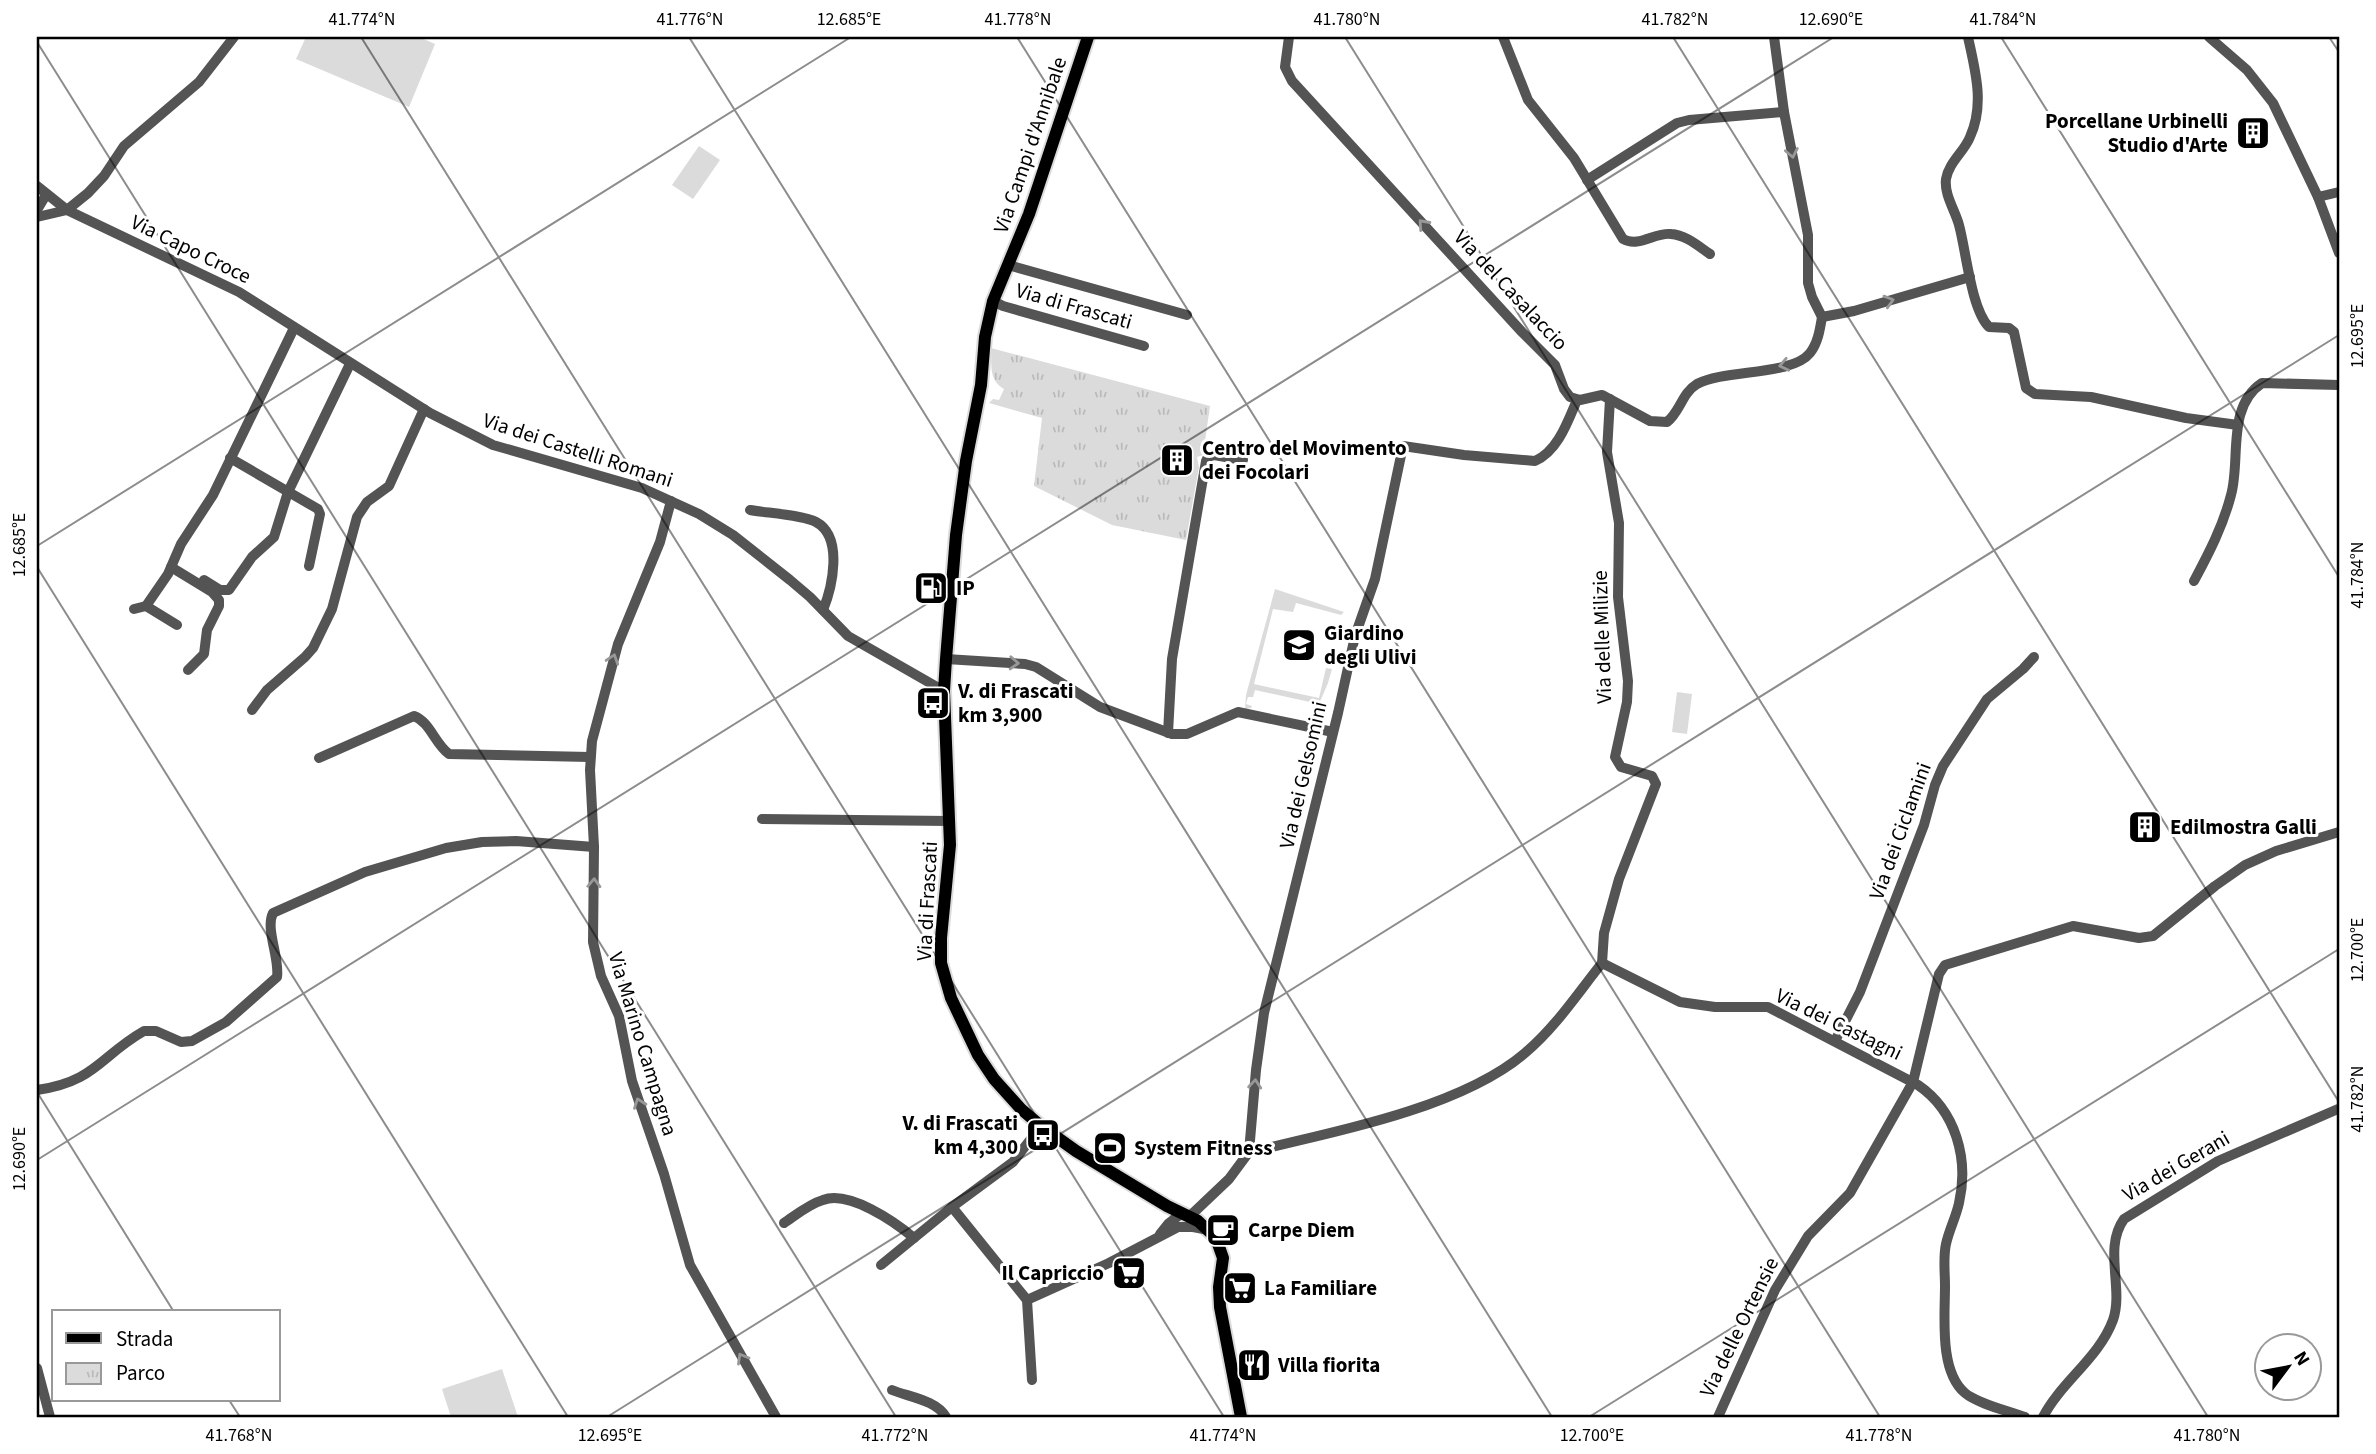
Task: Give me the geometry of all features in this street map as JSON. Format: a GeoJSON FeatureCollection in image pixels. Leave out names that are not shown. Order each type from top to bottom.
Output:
{"type":"FeatureCollection","features":[{"type":"Feature","properties":{"kind":"main road","name":"Via Campi d'Annibale"},"geometry":{"type":"LineString","coordinates":[[1008,265],[1029,214],[1088,37]]}},
{"type":"Feature","properties":{"kind":"main road","name":"Via di Frascati"},"geometry":{"type":"LineString","coordinates":[[1008,265],[993,301],[984,342],[981,384],[960,499],[946,659],[944,691],[950,821],[949,873],[940,947],[946,985],[972,1044],[987,1070],[1011,1099],[1041,1126],[1098,1165],[1209,1230],[1218,1242],[1222,1254],[1220,1307],[1241,1417]]}},
{"type":"Feature","properties":{"kind":"street"},"geometry":{"type":"LineString","coordinates":[[37,218],[67,210],[104,176],[124,146],[199,82],[234,37]]}},
{"type":"Feature","properties":{"kind":"street","name":"Via del Casalaccio"},"geometry":{"type":"LineString","coordinates":[[1289,37],[1285,67],[1292,81],[1555,365],[1565,392],[1577,400]]}},
{"type":"Feature","properties":{"kind":"street"},"geometry":{"type":"LineString","coordinates":[[1503,37],[1528,100],[1570,152],[1625,240],[1634,242],[1658,235],[1675,234],[1688,239],[1710,254]]}},
{"type":"Feature","properties":{"kind":"street"},"geometry":{"type":"LineString","coordinates":[[1577,400],[1599,395],[1650,421],[1667,422],[1690,390],[1699,384],[1790,365],[1804,358],[1816,342],[1822,317],[1809,287],[1808,235],[1784,112],[1774,37]]}},
{"type":"Feature","properties":{"kind":"street"},"geometry":{"type":"LineString","coordinates":[[1968,37],[1978,92],[1978,109],[1970,138],[1950,168],[1946,184],[1959,224],[1970,277],[1986,326],[2009,328],[2014,332],[2023,381],[2030,393],[2091,397],[2186,418],[2238,425]]}},
{"type":"Feature","properties":{"kind":"street"},"geometry":{"type":"LineString","coordinates":[[2209,37],[2247,70],[2273,103],[2318,197],[2339,253]]}},
{"type":"Feature","properties":{"kind":"street"},"geometry":{"type":"LineString","coordinates":[[1587,180],[1677,123],[1784,112]]}},
{"type":"Feature","properties":{"kind":"street","name":"Via Capo Croce"},"geometry":{"type":"LineString","coordinates":[[37,186],[67,210],[239,292],[294,328]]}},
{"type":"Feature","properties":{"kind":"street"},"geometry":{"type":"LineString","coordinates":[[2318,197],[2339,192]]}},
{"type":"Feature","properties":{"kind":"street"},"geometry":{"type":"LineString","coordinates":[[37,210],[46,195]]}},
{"type":"Feature","properties":{"kind":"street"},"geometry":{"type":"LineString","coordinates":[[1008,265],[1187,315]]}},
{"type":"Feature","properties":{"kind":"street"},"geometry":{"type":"LineString","coordinates":[[1822,317],[1970,277]]}},
{"type":"Feature","properties":{"kind":"street","name":"Via di Frascati"},"geometry":{"type":"LineString","coordinates":[[993,301],[1144,346]]}},
{"type":"Feature","properties":{"kind":"street"},"geometry":{"type":"LineString","coordinates":[[134,609],[146,606],[213,495],[294,328]]}},
{"type":"Feature","properties":{"kind":"street","name":"Via dei Castelli Romani"},"geometry":{"type":"LineString","coordinates":[[294,328],[424,410],[493,445],[616,480],[671,501],[733,535],[810,597],[837,627],[854,641],[944,691]]}},
{"type":"Feature","properties":{"kind":"street"},"geometry":{"type":"LineString","coordinates":[[204,580],[223,591],[232,586],[252,557],[274,537],[288,492],[350,363]]}},
{"type":"Feature","properties":{"kind":"street"},"geometry":{"type":"LineString","coordinates":[[2194,581],[2219,531],[2232,492],[2238,425],[2245,401],[2255,387],[2262,383],[2339,385]]}},
{"type":"Feature","properties":{"kind":"street","name":"Via delle Milizie"},"geometry":{"type":"LineString","coordinates":[[1602,963],[1604,933],[1619,879],[1656,784],[1652,776],[1621,767],[1615,755],[1626,708],[1628,681],[1618,597],[1619,523],[1607,452],[1611,399]]}},
{"type":"Feature","properties":{"kind":"street","name":"Via dei Gelsomini"},"geometry":{"type":"LineString","coordinates":[[1249,1152],[1264,1013],[1354,636],[1375,579],[1403,446],[1535,461],[1545,455],[1561,435],[1577,400]]}},
{"type":"Feature","properties":{"kind":"street"},"geometry":{"type":"LineString","coordinates":[[253,710],[271,686],[311,650],[332,609],[358,515],[367,502],[388,488],[424,410]]}},
{"type":"Feature","properties":{"kind":"street"},"geometry":{"type":"LineString","coordinates":[[1168,733],[1171,666],[1206,461],[1214,455],[1243,460]]}},
{"type":"Feature","properties":{"kind":"street"},"geometry":{"type":"LineString","coordinates":[[230,458],[320,512],[309,566]]}},
{"type":"Feature","properties":{"kind":"street","name":"Via Marino Campagna"},"geometry":{"type":"LineString","coordinates":[[671,501],[660,542],[626,621],[598,713],[590,757],[594,847],[592,930],[601,976],[618,1013],[631,1077],[667,1182],[686,1254],[699,1284],[776,1417]]}},
{"type":"Feature","properties":{"kind":"street"},"geometry":{"type":"LineString","coordinates":[[750,510],[810,520],[825,530],[834,563],[832,586],[823,610]]}},
{"type":"Feature","properties":{"kind":"street"},"geometry":{"type":"LineString","coordinates":[[171,567],[212,592],[219,600],[219,606],[207,630],[204,654],[188,670]]}},
{"type":"Feature","properties":{"kind":"street"},"geometry":{"type":"LineString","coordinates":[[146,606],[177,625]]}},
{"type":"Feature","properties":{"kind":"street","name":"Via dei Ciclamini"},"geometry":{"type":"LineString","coordinates":[[1835,1041],[1860,992],[1924,825],[1941,769],[1983,704],[2034,657]]}},
{"type":"Feature","properties":{"kind":"street"},"geometry":{"type":"LineString","coordinates":[[946,659],[1036,667],[1100,707],[1168,733],[1181,735],[1238,712],[1333,732]]}},
{"type":"Feature","properties":{"kind":"street"},"geometry":{"type":"LineString","coordinates":[[319,758],[414,716],[421,720],[449,754],[590,757]]}},
{"type":"Feature","properties":{"kind":"street"},"geometry":{"type":"LineString","coordinates":[[762,819],[950,821]]}},
{"type":"Feature","properties":{"kind":"street","name":"Via delle Ortensie"},"geometry":{"type":"LineString","coordinates":[[1718,1417],[1763,1313],[1784,1274],[1808,1236],[1848,1196],[1913,1082],[1939,974],[1947,963],[2073,926],[2139,938],[2149,937],[2163,930],[2228,877],[2261,856],[2339,832]]}},
{"type":"Feature","properties":{"kind":"street"},"geometry":{"type":"LineString","coordinates":[[37,1090],[59,1087],[82,1077],[144,1031],[154,1031],[174,1040],[187,1042],[222,1024],[277,977],[270,922],[273,913],[349,878],[405,858],[464,845],[516,841],[594,847]]}},
{"type":"Feature","properties":{"kind":"street"},"geometry":{"type":"LineString","coordinates":[[1027,1300],[1097,1268],[1190,1219],[1229,1179],[1249,1152],[1408,1110],[1495,1074],[1534,1045],[1602,963]]}},
{"type":"Feature","properties":{"kind":"street","name":"Via dei Castagni"},"geometry":{"type":"LineString","coordinates":[[1602,963],[1680,1002],[1715,1007],[1768,1007],[1913,1082],[1931,1095],[1954,1128],[1961,1153],[1960,1202],[1945,1252],[1945,1338],[1950,1367],[1967,1395],[2025,1417]]}},
{"type":"Feature","properties":{"kind":"street","name":"Via dei Gerani"},"geometry":{"type":"LineString","coordinates":[[2043,1417],[2094,1351],[2113,1320],[2116,1304],[2114,1268],[2117,1235],[2124,1219],[2218,1161],[2338,1110]]}},
{"type":"Feature","properties":{"kind":"street"},"geometry":{"type":"LineString","coordinates":[[881,1265],[1013,1162],[1041,1126]]}},
{"type":"Feature","properties":{"kind":"street"},"geometry":{"type":"LineString","coordinates":[[784,1223],[821,1200],[836,1198],[879,1213],[914,1238]]}},
{"type":"Feature","properties":{"kind":"street"},"geometry":{"type":"LineString","coordinates":[[1159,1236],[1168,1224],[1167,1206]]}},
{"type":"Feature","properties":{"kind":"street"},"geometry":{"type":"LineString","coordinates":[[952,1207],[1027,1300],[1032,1380]]}},
{"type":"Feature","properties":{"kind":"street"},"geometry":{"type":"LineString","coordinates":[[1168,1224],[1190,1219]]}},
{"type":"Feature","properties":{"kind":"street"},"geometry":{"type":"LineString","coordinates":[[37,1368],[50,1417]]}},
{"type":"Feature","properties":{"kind":"street"},"geometry":{"type":"LineString","coordinates":[[892,1390],[932,1404],[946,1417]]}},
{"type":"Feature","properties":{"kind":"green space"},"geometry":{"type":"Polygon","coordinates":[[[306,37],[419,37],[435,44],[409,107],[296,59],[306,37]]]}},
{"type":"Feature","properties":{"kind":"green space"},"geometry":{"type":"Polygon","coordinates":[[[699,146],[720,160],[693,199],[672,185],[699,146]]]}},
{"type":"Feature","properties":{"kind":"green space"},"geometry":{"type":"Polygon","coordinates":[[[991,348],[1210,406],[1203,455],[1197,457],[1199,467],[1186,540],[1112,525],[1034,486],[1042,418],[989,403],[993,399],[999,400],[1004,389],[993,376],[991,348]]]}},
{"type":"Feature","properties":{"kind":"green space"},"geometry":{"type":"Polygon","coordinates":[[[1275,589],[1344,612],[1341,615],[1296,603],[1293,612],[1273,609],[1254,684],[1319,698],[1326,668],[1332,669],[1319,704],[1255,690],[1253,697],[1248,697],[1246,704],[1252,706],[1251,708],[1245,709],[1246,695],[1275,589]]]}},
{"type":"Feature","properties":{"kind":"green space"},"geometry":{"type":"Polygon","coordinates":[[[1677,692],[1692,694],[1687,734],[1672,732],[1677,692]]]}},
{"type":"Feature","properties":{"kind":"green space"},"geometry":{"type":"Polygon","coordinates":[[[502,1369],[518,1417],[451,1417],[442,1389],[502,1369]]]}},
{"type":"Feature","properties":{"kind":"place","name":"Porcellane Urbinelli Studio d'Arte"},"geometry":{"type":"Point","coordinates":[2253,133]}},
{"type":"Feature","properties":{"kind":"place","name":"Centro del Movimento dei Focolari"},"geometry":{"type":"Point","coordinates":[1177,460]}},
{"type":"Feature","properties":{"kind":"place","name":"IP"},"geometry":{"type":"Point","coordinates":[931,588]}},
{"type":"Feature","properties":{"kind":"place","name":"Giardino degli Ulivi"},"geometry":{"type":"Point","coordinates":[1299,645]}},
{"type":"Feature","properties":{"kind":"place","name":"V. di Frascati km 3,900"},"geometry":{"type":"Point","coordinates":[933,703]}},
{"type":"Feature","properties":{"kind":"place","name":"Edilmostra Galli"},"geometry":{"type":"Point","coordinates":[2145,827]}},
{"type":"Feature","properties":{"kind":"place","name":"V. di Frascati km 4,300"},"geometry":{"type":"Point","coordinates":[1043,1135]}},
{"type":"Feature","properties":{"kind":"place","name":"System Fitness"},"geometry":{"type":"Point","coordinates":[1110,1148]}},
{"type":"Feature","properties":{"kind":"place","name":"Carpe Diem"},"geometry":{"type":"Point","coordinates":[1223,1230]}},
{"type":"Feature","properties":{"kind":"place","name":"Il Capriccio"},"geometry":{"type":"Point","coordinates":[1129,1273]}},
{"type":"Feature","properties":{"kind":"place","name":"La Familiare"},"geometry":{"type":"Point","coordinates":[1240,1288]}},
{"type":"Feature","properties":{"kind":"place","name":"Villa fiorita"},"geometry":{"type":"Point","coordinates":[1254,1365]}}]}
